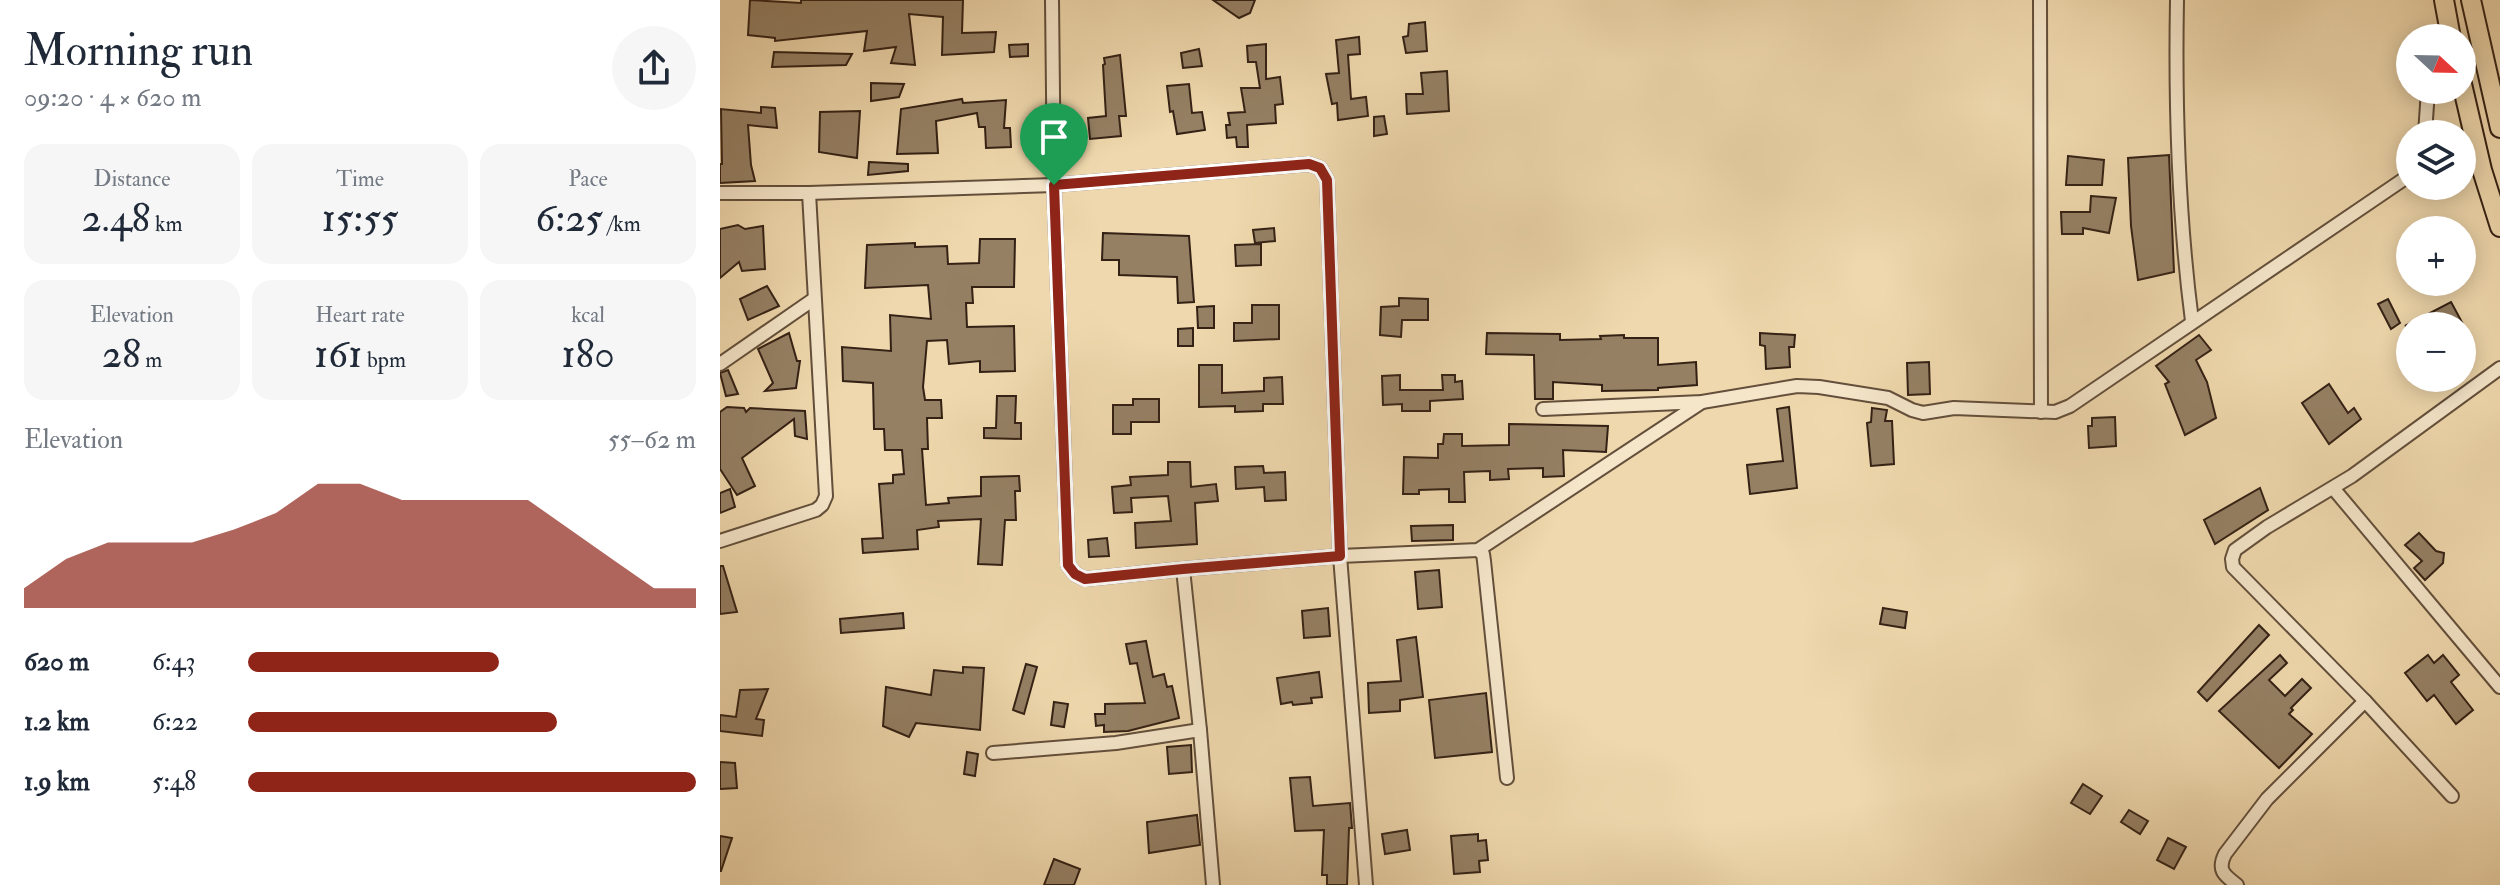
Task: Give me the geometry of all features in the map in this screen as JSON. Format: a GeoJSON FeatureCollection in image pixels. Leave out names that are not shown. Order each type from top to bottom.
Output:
{"type":"FeatureCollection","features":[{"type":"Feature","properties":{"kind":"main road"},"geometry":{"type":"LineString","coordinates":[[2444,0],[2446,24]]}},
{"type":"Feature","properties":{"kind":"main road"},"geometry":{"type":"LineString","coordinates":[[2471,0],[2500,128]]}},
{"type":"Feature","properties":{"kind":"main road"},"geometry":{"type":"LineString","coordinates":[[2467,104],[2482,170],[2500,227]]}},
{"type":"Feature","properties":{"kind":"street"},"geometry":{"type":"LineString","coordinates":[[1052,0],[1054,185],[1068,565],[1075,574],[1085,579],[1340,556],[1478,550],[1702,402]]}},
{"type":"Feature","properties":{"kind":"street"},"geometry":{"type":"LineString","coordinates":[[2040,0],[2041,412]]}},
{"type":"Feature","properties":{"kind":"street"},"geometry":{"type":"LineString","coordinates":[[2177,0],[2175,97],[2181,229],[2192,321]]}},
{"type":"Feature","properties":{"kind":"street"},"geometry":{"type":"LineString","coordinates":[[720,193],[1054,185],[1309,164],[1320,168],[1327,180],[1340,556],[1366,885]]}},
{"type":"Feature","properties":{"kind":"street"},"geometry":{"type":"LineString","coordinates":[[1543,409],[1702,402],[1797,386],[1888,398],[1923,413],[1954,408],[2055,412],[2070,406],[2396,184]]}},
{"type":"Feature","properties":{"kind":"street"},"geometry":{"type":"LineString","coordinates":[[720,541],[816,510],[826,496],[809,193]]}},
{"type":"Feature","properties":{"kind":"street"},"geometry":{"type":"LineString","coordinates":[[720,364],[814,299]]}},
{"type":"Feature","properties":{"kind":"street"},"geometry":{"type":"LineString","coordinates":[[2452,796],[2365,701],[2233,567],[2232,559],[2235,550],[2245,542],[2352,476],[2500,368]]}},
{"type":"Feature","properties":{"kind":"street"},"geometry":{"type":"LineString","coordinates":[[2333,488],[2500,687]]}},
{"type":"Feature","properties":{"kind":"street"},"geometry":{"type":"LineString","coordinates":[[1478,550],[1483,554],[1484,561],[1507,778]]}},
{"type":"Feature","properties":{"kind":"street"},"geometry":{"type":"LineString","coordinates":[[1183,569],[1213,885]]}},
{"type":"Feature","properties":{"kind":"street"},"geometry":{"type":"LineString","coordinates":[[2237,885],[2223,874],[2220,863],[2225,854],[2267,799],[2365,701]]}},
{"type":"Feature","properties":{"kind":"street"},"geometry":{"type":"LineString","coordinates":[[993,753],[1116,743],[1200,730]]}},
{"type":"Feature","properties":{"kind":"building"},"geometry":{"type":"Polygon","coordinates":[[[750,0],[801,3],[801,0],[963,0],[962,33],[996,32],[994,52],[942,55],[943,17],[909,14],[915,65],[891,63],[896,47],[864,51],[867,31],[775,41],[775,38],[748,35],[750,0]]]}},
{"type":"Feature","properties":{"kind":"building"},"geometry":{"type":"Polygon","coordinates":[[[1213,0],[1255,0],[1250,13],[1239,18],[1213,0]]]}},
{"type":"Feature","properties":{"kind":"building"},"geometry":{"type":"Polygon","coordinates":[[[1425,22],[1427,51],[1406,53],[1403,37],[1408,36],[1409,24],[1425,22]]]}},
{"type":"Feature","properties":{"kind":"building"},"geometry":{"type":"Polygon","coordinates":[[[1359,37],[1360,54],[1348,55],[1351,99],[1366,97],[1368,116],[1338,120],[1337,103],[1332,104],[1326,74],[1339,73],[1336,40],[1359,37]]]}},
{"type":"Feature","properties":{"kind":"building"},"geometry":{"type":"Polygon","coordinates":[[[1028,44],[1028,56],[1010,57],[1009,45],[1028,44]]]}},
{"type":"Feature","properties":{"kind":"building"},"geometry":{"type":"Polygon","coordinates":[[[1266,44],[1266,79],[1280,77],[1283,104],[1275,105],[1276,123],[1247,125],[1248,147],[1237,147],[1236,137],[1227,138],[1226,125],[1230,125],[1228,113],[1245,112],[1241,88],[1260,88],[1256,62],[1248,62],[1247,46],[1266,44]]]}},
{"type":"Feature","properties":{"kind":"building"},"geometry":{"type":"Polygon","coordinates":[[[1199,49],[1202,66],[1183,68],[1181,53],[1199,49]]]}},
{"type":"Feature","properties":{"kind":"building"},"geometry":{"type":"Polygon","coordinates":[[[774,52],[852,54],[846,65],[772,67],[774,52]]]}},
{"type":"Feature","properties":{"kind":"building"},"geometry":{"type":"Polygon","coordinates":[[[1120,55],[1126,116],[1119,116],[1121,136],[1090,139],[1088,118],[1106,116],[1104,58],[1120,55]]]}},
{"type":"Feature","properties":{"kind":"building"},"geometry":{"type":"Polygon","coordinates":[[[1447,71],[1449,111],[1407,114],[1406,94],[1423,94],[1421,73],[1447,71]]]}},
{"type":"Feature","properties":{"kind":"building"},"geometry":{"type":"Polygon","coordinates":[[[871,83],[904,84],[899,97],[871,101],[871,83]]]}},
{"type":"Feature","properties":{"kind":"building"},"geometry":{"type":"Polygon","coordinates":[[[1189,84],[1192,113],[1202,112],[1205,130],[1177,134],[1167,86],[1189,84]]]}},
{"type":"Feature","properties":{"kind":"building"},"geometry":{"type":"Polygon","coordinates":[[[962,99],[963,103],[1006,100],[1004,128],[1010,128],[1011,147],[986,148],[985,127],[979,127],[977,113],[936,121],[938,153],[897,154],[901,109],[962,99]]]}},
{"type":"Feature","properties":{"kind":"building"},"geometry":{"type":"Polygon","coordinates":[[[761,107],[775,108],[777,128],[748,125],[755,181],[720,183],[721,109],[761,113],[761,107]]]}},
{"type":"Feature","properties":{"kind":"building"},"geometry":{"type":"Polygon","coordinates":[[[860,111],[857,158],[819,152],[820,112],[860,111]]]}},
{"type":"Feature","properties":{"kind":"building"},"geometry":{"type":"Polygon","coordinates":[[[1384,116],[1387,134],[1374,136],[1374,117],[1384,116]]]}},
{"type":"Feature","properties":{"kind":"building"},"geometry":{"type":"Polygon","coordinates":[[[2169,155],[2174,272],[2138,280],[2131,226],[2128,158],[2169,155]]]}},
{"type":"Feature","properties":{"kind":"building"},"geometry":{"type":"Polygon","coordinates":[[[2068,156],[2104,160],[2102,185],[2066,185],[2068,156]]]}},
{"type":"Feature","properties":{"kind":"building"},"geometry":{"type":"Polygon","coordinates":[[[869,162],[908,164],[908,171],[868,175],[869,162]]]}},
{"type":"Feature","properties":{"kind":"building"},"geometry":{"type":"Polygon","coordinates":[[[2091,196],[2116,198],[2109,233],[2083,228],[2083,234],[2062,234],[2061,212],[2090,212],[2091,196]]]}},
{"type":"Feature","properties":{"kind":"building"},"geometry":{"type":"Polygon","coordinates":[[[738,225],[745,229],[763,226],[765,269],[742,271],[739,262],[720,278],[720,229],[738,225]]]}},
{"type":"Feature","properties":{"kind":"building"},"geometry":{"type":"Polygon","coordinates":[[[1274,228],[1275,241],[1255,243],[1253,230],[1274,228]]]}},
{"type":"Feature","properties":{"kind":"building"},"geometry":{"type":"Polygon","coordinates":[[[1103,233],[1189,236],[1194,302],[1178,303],[1177,277],[1119,275],[1119,260],[1102,260],[1103,233]]]}},
{"type":"Feature","properties":{"kind":"building"},"geometry":{"type":"Polygon","coordinates":[[[980,239],[1015,239],[1014,287],[972,287],[973,303],[966,303],[967,327],[1014,326],[1015,371],[980,372],[980,361],[949,364],[947,340],[927,341],[923,387],[925,400],[941,400],[942,418],[927,418],[928,449],[922,449],[926,505],[949,503],[948,498],[981,496],[981,477],[1019,476],[1020,491],[1015,491],[1016,520],[1005,520],[1002,565],[978,564],[981,519],[938,521],[939,527],[917,530],[918,549],[863,553],[862,539],[883,538],[879,484],[893,483],[893,475],[904,474],[902,450],[885,450],[884,429],[874,429],[873,383],[843,381],[842,347],[891,351],[890,315],[931,319],[928,285],[865,288],[867,245],[915,243],[915,247],[947,246],[948,264],[979,263],[980,239]]]}},
{"type":"Feature","properties":{"kind":"building"},"geometry":{"type":"Polygon","coordinates":[[[1261,244],[1261,265],[1236,266],[1235,245],[1261,244]]]}},
{"type":"Feature","properties":{"kind":"building"},"geometry":{"type":"Polygon","coordinates":[[[767,286],[779,306],[748,320],[740,299],[767,286]]]}},
{"type":"Feature","properties":{"kind":"building"},"geometry":{"type":"Polygon","coordinates":[[[1399,298],[1428,299],[1428,320],[1402,320],[1401,337],[1380,335],[1381,307],[1399,306],[1399,298]]]}},
{"type":"Feature","properties":{"kind":"building"},"geometry":{"type":"Polygon","coordinates":[[[2388,299],[2396,315],[2396,326],[2391,329],[2378,304],[2388,299]]]}},
{"type":"Feature","properties":{"kind":"building"},"geometry":{"type":"Polygon","coordinates":[[[2451,302],[2456,312],[2432,312],[2451,302]]]}},
{"type":"Feature","properties":{"kind":"building"},"geometry":{"type":"Polygon","coordinates":[[[1252,305],[1279,305],[1279,339],[1234,341],[1234,323],[1252,323],[1252,305]]]}},
{"type":"Feature","properties":{"kind":"building"},"geometry":{"type":"Polygon","coordinates":[[[1214,306],[1214,328],[1198,328],[1197,307],[1214,306]]]}},
{"type":"Feature","properties":{"kind":"building"},"geometry":{"type":"Polygon","coordinates":[[[1193,328],[1193,346],[1178,346],[1178,329],[1193,328]]]}},
{"type":"Feature","properties":{"kind":"building"},"geometry":{"type":"Polygon","coordinates":[[[789,333],[797,361],[800,361],[796,388],[765,391],[773,383],[758,349],[789,333]]]}},
{"type":"Feature","properties":{"kind":"building"},"geometry":{"type":"Polygon","coordinates":[[[1487,333],[1560,334],[1560,340],[1624,335],[1624,338],[1658,338],[1658,365],[1696,362],[1697,385],[1658,390],[1602,391],[1602,385],[1553,382],[1553,399],[1535,399],[1534,355],[1486,354],[1487,333]]]}},
{"type":"Feature","properties":{"kind":"building"},"geometry":{"type":"Polygon","coordinates":[[[1760,333],[1795,335],[1794,347],[1789,347],[1790,367],[1766,369],[1765,346],[1760,345],[1760,333]]]}},
{"type":"Feature","properties":{"kind":"building"},"geometry":{"type":"Polygon","coordinates":[[[2199,335],[2211,350],[2196,360],[2207,382],[2216,418],[2185,435],[2165,384],[2169,382],[2156,366],[2199,335]]]}},
{"type":"Feature","properties":{"kind":"building"},"geometry":{"type":"Polygon","coordinates":[[[1929,362],[1930,394],[1908,395],[1907,363],[1929,362]]]}},
{"type":"Feature","properties":{"kind":"building"},"geometry":{"type":"Polygon","coordinates":[[[1199,365],[1222,365],[1222,393],[1264,391],[1264,378],[1282,377],[1283,404],[1263,404],[1263,411],[1235,412],[1235,406],[1199,407],[1199,365]]]}},
{"type":"Feature","properties":{"kind":"building"},"geometry":{"type":"Polygon","coordinates":[[[728,370],[738,394],[726,396],[720,373],[728,370]]]}},
{"type":"Feature","properties":{"kind":"building"},"geometry":{"type":"Polygon","coordinates":[[[1400,375],[1400,390],[1443,390],[1442,375],[1455,375],[1455,382],[1462,381],[1463,399],[1430,401],[1430,411],[1402,411],[1402,404],[1383,405],[1382,376],[1400,375]]]}},
{"type":"Feature","properties":{"kind":"building"},"geometry":{"type":"Polygon","coordinates":[[[2329,384],[2348,413],[2354,408],[2361,419],[2329,444],[2302,403],[2329,384]]]}},
{"type":"Feature","properties":{"kind":"building"},"geometry":{"type":"Polygon","coordinates":[[[997,396],[1016,396],[1015,423],[1021,423],[1021,439],[984,438],[984,428],[996,428],[997,396]]]}},
{"type":"Feature","properties":{"kind":"building"},"geometry":{"type":"Polygon","coordinates":[[[1133,399],[1159,399],[1159,422],[1131,422],[1131,434],[1113,434],[1113,405],[1133,405],[1133,399]]]}},
{"type":"Feature","properties":{"kind":"building"},"geometry":{"type":"Polygon","coordinates":[[[727,407],[744,408],[746,412],[750,408],[805,411],[807,439],[795,436],[794,419],[742,458],[755,486],[737,495],[720,469],[720,412],[727,407]]]}},
{"type":"Feature","properties":{"kind":"building"},"geometry":{"type":"Polygon","coordinates":[[[1789,407],[1797,488],[1750,494],[1747,465],[1783,461],[1777,409],[1789,407]]]}},
{"type":"Feature","properties":{"kind":"building"},"geometry":{"type":"Polygon","coordinates":[[[1872,408],[1887,410],[1885,421],[1892,421],[1894,464],[1871,466],[1867,423],[1871,422],[1872,408]]]}},
{"type":"Feature","properties":{"kind":"building"},"geometry":{"type":"Polygon","coordinates":[[[2115,417],[2116,446],[2089,448],[2088,426],[2092,426],[2092,418],[2115,417]]]}},
{"type":"Feature","properties":{"kind":"building"},"geometry":{"type":"Polygon","coordinates":[[[1509,424],[1608,426],[1606,452],[1563,450],[1564,476],[1543,477],[1543,468],[1508,469],[1509,479],[1490,480],[1490,471],[1464,472],[1465,502],[1449,502],[1449,489],[1403,494],[1404,457],[1438,458],[1438,444],[1443,444],[1444,434],[1462,434],[1462,446],[1509,445],[1509,424]]]}},
{"type":"Feature","properties":{"kind":"building"},"geometry":{"type":"Polygon","coordinates":[[[1168,462],[1190,462],[1191,487],[1216,484],[1218,501],[1195,503],[1197,544],[1136,548],[1135,523],[1171,521],[1168,496],[1131,498],[1132,512],[1114,513],[1112,487],[1131,485],[1130,477],[1168,475],[1168,462]]]}},
{"type":"Feature","properties":{"kind":"building"},"geometry":{"type":"Polygon","coordinates":[[[1263,466],[1264,473],[1285,472],[1286,500],[1265,501],[1264,487],[1236,489],[1235,467],[1263,466]]]}},
{"type":"Feature","properties":{"kind":"building"},"geometry":{"type":"Polygon","coordinates":[[[2260,488],[2268,510],[2215,544],[2204,520],[2260,488]]]}},
{"type":"Feature","properties":{"kind":"building"},"geometry":{"type":"Polygon","coordinates":[[[730,489],[735,507],[720,513],[720,493],[730,489]]]}},
{"type":"Feature","properties":{"kind":"building"},"geometry":{"type":"Polygon","coordinates":[[[1453,525],[1453,540],[1412,541],[1411,526],[1453,525]]]}},
{"type":"Feature","properties":{"kind":"building"},"geometry":{"type":"Polygon","coordinates":[[[2419,533],[2436,551],[2444,553],[2443,563],[2425,580],[2414,568],[2422,561],[2405,545],[2419,533]]]}},
{"type":"Feature","properties":{"kind":"building"},"geometry":{"type":"Polygon","coordinates":[[[1107,538],[1109,556],[1089,557],[1088,540],[1107,538]]]}},
{"type":"Feature","properties":{"kind":"building"},"geometry":{"type":"Polygon","coordinates":[[[720,566],[723,566],[737,612],[720,614],[720,566]]]}},
{"type":"Feature","properties":{"kind":"building"},"geometry":{"type":"Polygon","coordinates":[[[1439,570],[1442,607],[1418,609],[1415,572],[1439,570]]]}},
{"type":"Feature","properties":{"kind":"building"},"geometry":{"type":"Polygon","coordinates":[[[1328,608],[1330,636],[1304,638],[1302,611],[1328,608]]]}},
{"type":"Feature","properties":{"kind":"building"},"geometry":{"type":"Polygon","coordinates":[[[1883,608],[1907,612],[1905,628],[1880,624],[1883,608]]]}},
{"type":"Feature","properties":{"kind":"building"},"geometry":{"type":"Polygon","coordinates":[[[903,613],[904,628],[841,633],[840,619],[903,613]]]}},
{"type":"Feature","properties":{"kind":"building"},"geometry":{"type":"Polygon","coordinates":[[[2259,625],[2269,635],[2207,701],[2198,692],[2259,625]]]}},
{"type":"Feature","properties":{"kind":"building"},"geometry":{"type":"Polygon","coordinates":[[[1416,637],[1423,697],[1400,700],[1400,711],[1369,713],[1368,683],[1401,681],[1397,640],[1416,637]]]}},
{"type":"Feature","properties":{"kind":"building"},"geometry":{"type":"Polygon","coordinates":[[[1146,641],[1153,677],[1164,674],[1167,687],[1172,686],[1179,718],[1128,731],[1104,732],[1104,725],[1096,726],[1095,714],[1105,714],[1105,704],[1145,703],[1137,663],[1130,664],[1126,644],[1146,641]]]}},
{"type":"Feature","properties":{"kind":"building"},"geometry":{"type":"Polygon","coordinates":[[[2280,655],[2287,663],[2269,680],[2285,696],[2302,679],[2311,688],[2289,714],[2312,734],[2279,768],[2219,711],[2280,655]]]}},
{"type":"Feature","properties":{"kind":"building"},"geometry":{"type":"Polygon","coordinates":[[[2428,655],[2434,663],[2443,655],[2459,675],[2451,682],[2473,710],[2456,724],[2434,695],[2427,701],[2405,673],[2428,655]]]}},
{"type":"Feature","properties":{"kind":"building"},"geometry":{"type":"Polygon","coordinates":[[[1026,664],[1037,667],[1024,714],[1013,710],[1026,664]]]}},
{"type":"Feature","properties":{"kind":"building"},"geometry":{"type":"Polygon","coordinates":[[[963,667],[984,668],[980,730],[916,723],[909,737],[883,726],[886,687],[931,695],[934,670],[963,673],[963,667]]]}},
{"type":"Feature","properties":{"kind":"building"},"geometry":{"type":"Polygon","coordinates":[[[1319,672],[1322,697],[1311,698],[1312,703],[1281,704],[1277,678],[1319,672]]]}},
{"type":"Feature","properties":{"kind":"building"},"geometry":{"type":"Polygon","coordinates":[[[768,689],[756,719],[764,720],[762,736],[720,731],[720,715],[736,717],[740,690],[768,689]]]}},
{"type":"Feature","properties":{"kind":"building"},"geometry":{"type":"Polygon","coordinates":[[[1486,693],[1492,752],[1435,758],[1429,700],[1486,693]]]}},
{"type":"Feature","properties":{"kind":"building"},"geometry":{"type":"Polygon","coordinates":[[[1054,702],[1068,704],[1064,727],[1051,725],[1054,702]]]}},
{"type":"Feature","properties":{"kind":"building"},"geometry":{"type":"Polygon","coordinates":[[[1191,745],[1192,772],[1169,774],[1167,747],[1191,745]]]}},
{"type":"Feature","properties":{"kind":"building"},"geometry":{"type":"Polygon","coordinates":[[[967,752],[978,754],[975,776],[964,774],[967,752]]]}},
{"type":"Feature","properties":{"kind":"building"},"geometry":{"type":"Polygon","coordinates":[[[720,762],[735,763],[737,788],[720,789],[720,762]]]}},
{"type":"Feature","properties":{"kind":"building"},"geometry":{"type":"Polygon","coordinates":[[[1310,777],[1313,806],[1350,803],[1352,828],[1349,828],[1347,885],[1327,885],[1327,875],[1322,875],[1324,830],[1295,831],[1290,778],[1310,777]]]}},
{"type":"Feature","properties":{"kind":"building"},"geometry":{"type":"Polygon","coordinates":[[[2083,784],[2102,796],[2090,814],[2071,803],[2083,784]]]}},
{"type":"Feature","properties":{"kind":"building"},"geometry":{"type":"Polygon","coordinates":[[[2129,810],[2148,821],[2140,834],[2121,822],[2129,810]]]}},
{"type":"Feature","properties":{"kind":"building"},"geometry":{"type":"Polygon","coordinates":[[[1197,815],[1200,845],[1149,853],[1147,822],[1197,815]]]}},
{"type":"Feature","properties":{"kind":"building"},"geometry":{"type":"Polygon","coordinates":[[[1407,830],[1410,850],[1385,854],[1382,834],[1407,830]]]}},
{"type":"Feature","properties":{"kind":"building"},"geometry":{"type":"Polygon","coordinates":[[[1478,834],[1478,841],[1486,840],[1488,860],[1479,861],[1480,872],[1454,874],[1451,836],[1478,834]]]}},
{"type":"Feature","properties":{"kind":"building"},"geometry":{"type":"Polygon","coordinates":[[[720,836],[732,838],[721,871],[720,871],[720,836]]]}},
{"type":"Feature","properties":{"kind":"building"},"geometry":{"type":"Polygon","coordinates":[[[2168,838],[2186,847],[2174,869],[2157,860],[2168,838]]]}},
{"type":"Feature","properties":{"kind":"building"},"geometry":{"type":"Polygon","coordinates":[[[1054,859],[1080,869],[1074,885],[1044,885],[1054,859]]]}},
{"type":"Feature","properties":{"kind":"route"},"geometry":{"type":"LineString","coordinates":[[1309,164],[1320,168],[1327,180],[1340,556],[1085,579],[1075,574],[1068,565],[1054,185],[1309,164]]}}]}
